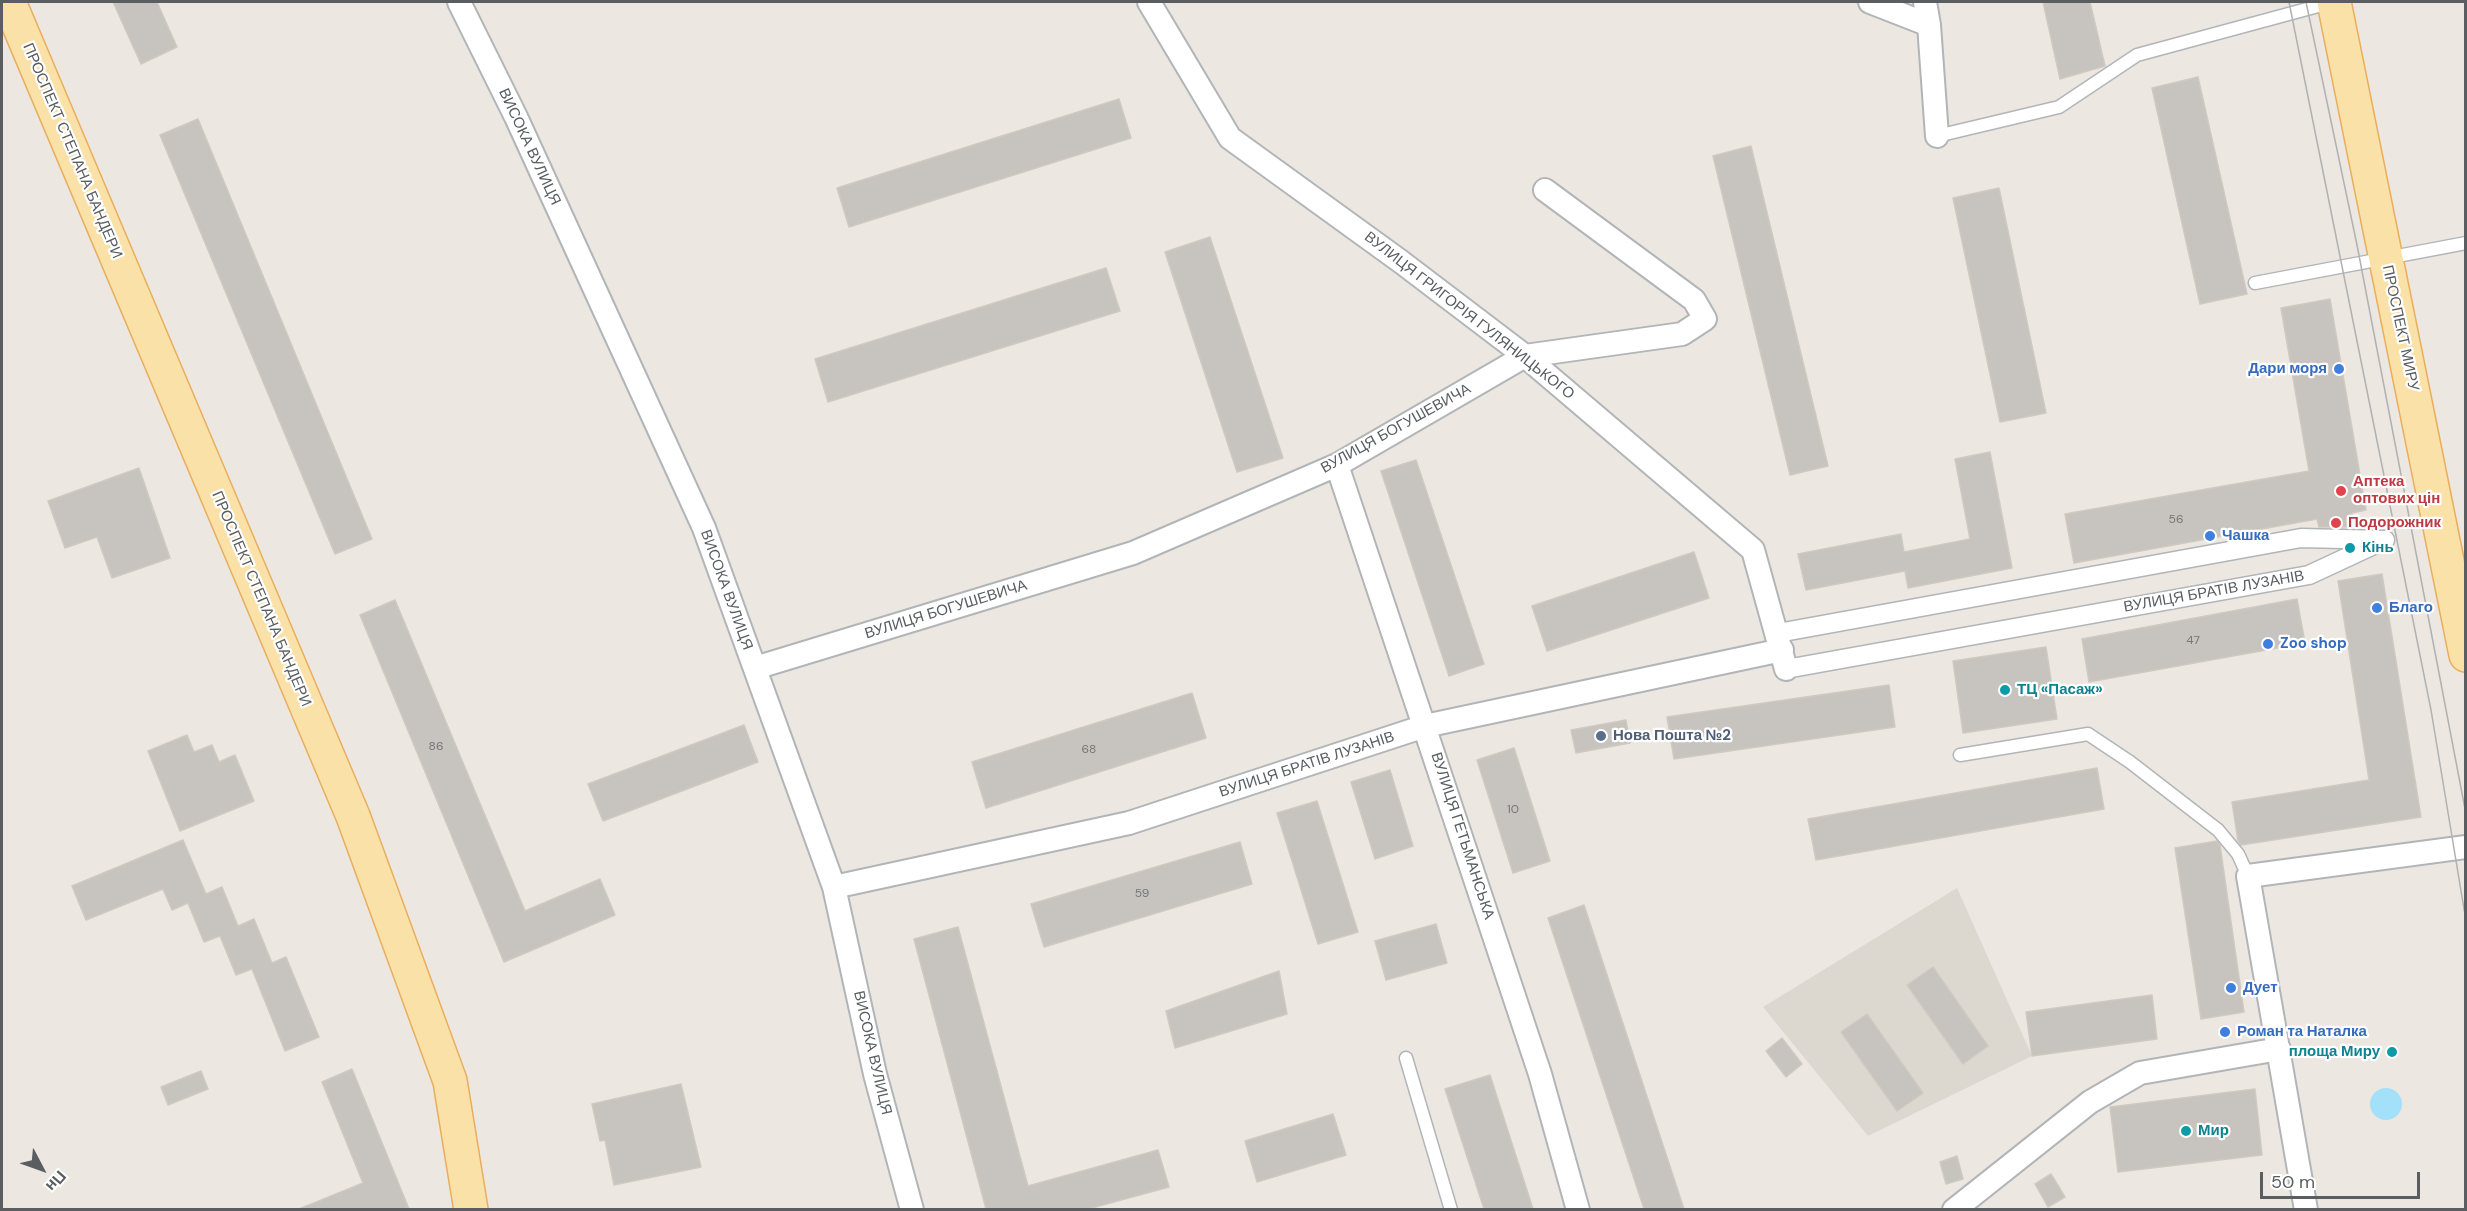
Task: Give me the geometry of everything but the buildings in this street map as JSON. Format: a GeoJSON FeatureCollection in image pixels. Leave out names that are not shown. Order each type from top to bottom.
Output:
{"type":"FeatureCollection","features":[{"type":"Feature","properties":{"kind":"main road","name":"ПРОСПЕКТ СТЕПАНА БАНДЕРИ"},"geometry":{"type":"LineString","coordinates":[[9,2],[353,816],[450,1081],[471,1209]]}},
{"type":"Feature","properties":{"kind":"main road","name":"ПРОСПЕКТ МИРУ"},"geometry":{"type":"LineString","coordinates":[[2333,2],[2466,655]]}},
{"type":"Feature","properties":{"kind":"street","name":"ВИСОКА ВУЛИЦЯ"},"geometry":{"type":"LineString","coordinates":[[459,2],[516,117],[704,528],[834,887],[875,1074],[912,1209]]}},
{"type":"Feature","properties":{"kind":"street","name":"ВУЛИЦЯ ГРИГОРІЯ ГУЛЯНИЦЬКОГО"},"geometry":{"type":"LineString","coordinates":[[1149,2],[1230,138],[1400,261],[1525,356],[1753,550],[1782,651]]}},
{"type":"Feature","properties":{"kind":"street"},"geometry":{"type":"LineString","coordinates":[[1870,2],[1929,25]]}},
{"type":"Feature","properties":{"kind":"street"},"geometry":{"type":"LineString","coordinates":[[1925,2],[1929,25],[1937,136]]}},
{"type":"Feature","properties":{"kind":"street","name":"ВУЛИЦЯ БОГУШЕВИЧА"},"geometry":{"type":"LineString","coordinates":[[755,668],[1133,553],[1337,465],[1525,356],[1682,334],[1705,319],[1694,300],[1545,189]]}},
{"type":"Feature","properties":{"kind":"street","name":"ВУЛИЦЯ ГЕТЬМАНСЬКА"},"geometry":{"type":"LineString","coordinates":[[1337,465],[1540,1074],[1578,1209]]}},
{"type":"Feature","properties":{"kind":"street","name":"ВУЛИЦЯ БРАТІВ ЛУЗАНІВ"},"geometry":{"type":"LineString","coordinates":[[834,887],[1129,824],[1425,726],[2301,538],[2385,540],[2309,575],[1782,651]]}},
{"type":"Feature","properties":{"kind":"street"},"geometry":{"type":"LineString","coordinates":[[2306,1209],[2248,876],[2466,847]]}},
{"type":"Feature","properties":{"kind":"street"},"geometry":{"type":"LineString","coordinates":[[1954,1209],[2090,1102],[2140,1073],[2278,1049]]}},
{"type":"Feature","properties":{"kind":"lane"},"geometry":{"type":"LineString","coordinates":[[1937,136],[2059,107],[2137,55],[2333,2]]}},
{"type":"Feature","properties":{"kind":"lane"},"geometry":{"type":"LineString","coordinates":[[2255,283],[2386,260],[2466,243]]}},
{"type":"Feature","properties":{"kind":"lane"},"geometry":{"type":"LineString","coordinates":[[1960,755],[2088,734],[2130,762],[2218,830],[2238,855],[2248,876]]}},
{"type":"Feature","properties":{"kind":"lane"},"geometry":{"type":"LineString","coordinates":[[1406,1058],[1451,1209]]}},
{"type":"Feature","properties":{"kind":"shaded area"},"geometry":{"type":"Polygon","coordinates":[[[1957,888],[2032,1056],[1868,1136],[1763,1007],[1957,888]]]}},
{"type":"Feature","properties":{"kind":"water"},"geometry":{"type":"Polygon","coordinates":[[[2386,1088],[2397,1093],[2402,1104],[2397,1115],[2386,1120],[2375,1115],[2370,1104],[2375,1093],[2386,1088]]]}},
{"type":"Feature","properties":{"kind":"tram line"},"geometry":{"type":"LineString","coordinates":[[2289,2],[2431,710],[2466,921]]}},
{"type":"Feature","properties":{"kind":"tram line"},"geometry":{"type":"LineString","coordinates":[[2306,2],[2357,245],[2466,814]]}},
{"type":"Feature","properties":{"kind":"place","name":"Дари моря"},"geometry":{"type":"Point","coordinates":[2339,369]}},
{"type":"Feature","properties":{"kind":"place","name":"Аптека оптових цін"},"geometry":{"type":"Point","coordinates":[2341,491]}},
{"type":"Feature","properties":{"kind":"place","name":"Подорожник"},"geometry":{"type":"Point","coordinates":[2336,523]}},
{"type":"Feature","properties":{"kind":"place","name":"Чашка"},"geometry":{"type":"Point","coordinates":[2210,536]}},
{"type":"Feature","properties":{"kind":"place","name":"Кінь"},"geometry":{"type":"Point","coordinates":[2350,548]}},
{"type":"Feature","properties":{"kind":"place","name":"Благо"},"geometry":{"type":"Point","coordinates":[2377,608]}},
{"type":"Feature","properties":{"kind":"place","name":"Zoo shop"},"geometry":{"type":"Point","coordinates":[2268,644]}},
{"type":"Feature","properties":{"kind":"place","name":"ТЦ «Пасаж»"},"geometry":{"type":"Point","coordinates":[2005,690]}},
{"type":"Feature","properties":{"kind":"place","name":"Нова Пошта №2"},"geometry":{"type":"Point","coordinates":[1601,736]}},
{"type":"Feature","properties":{"kind":"place","name":"Дует"},"geometry":{"type":"Point","coordinates":[2231,988]}},
{"type":"Feature","properties":{"kind":"place","name":"Роман та Наталка"},"geometry":{"type":"Point","coordinates":[2225,1032]}},
{"type":"Feature","properties":{"kind":"place","name":"площа Миру"},"geometry":{"type":"Point","coordinates":[2392,1052]}},
{"type":"Feature","properties":{"kind":"place","name":"Мир"},"geometry":{"type":"Point","coordinates":[2186,1131]}}]}
